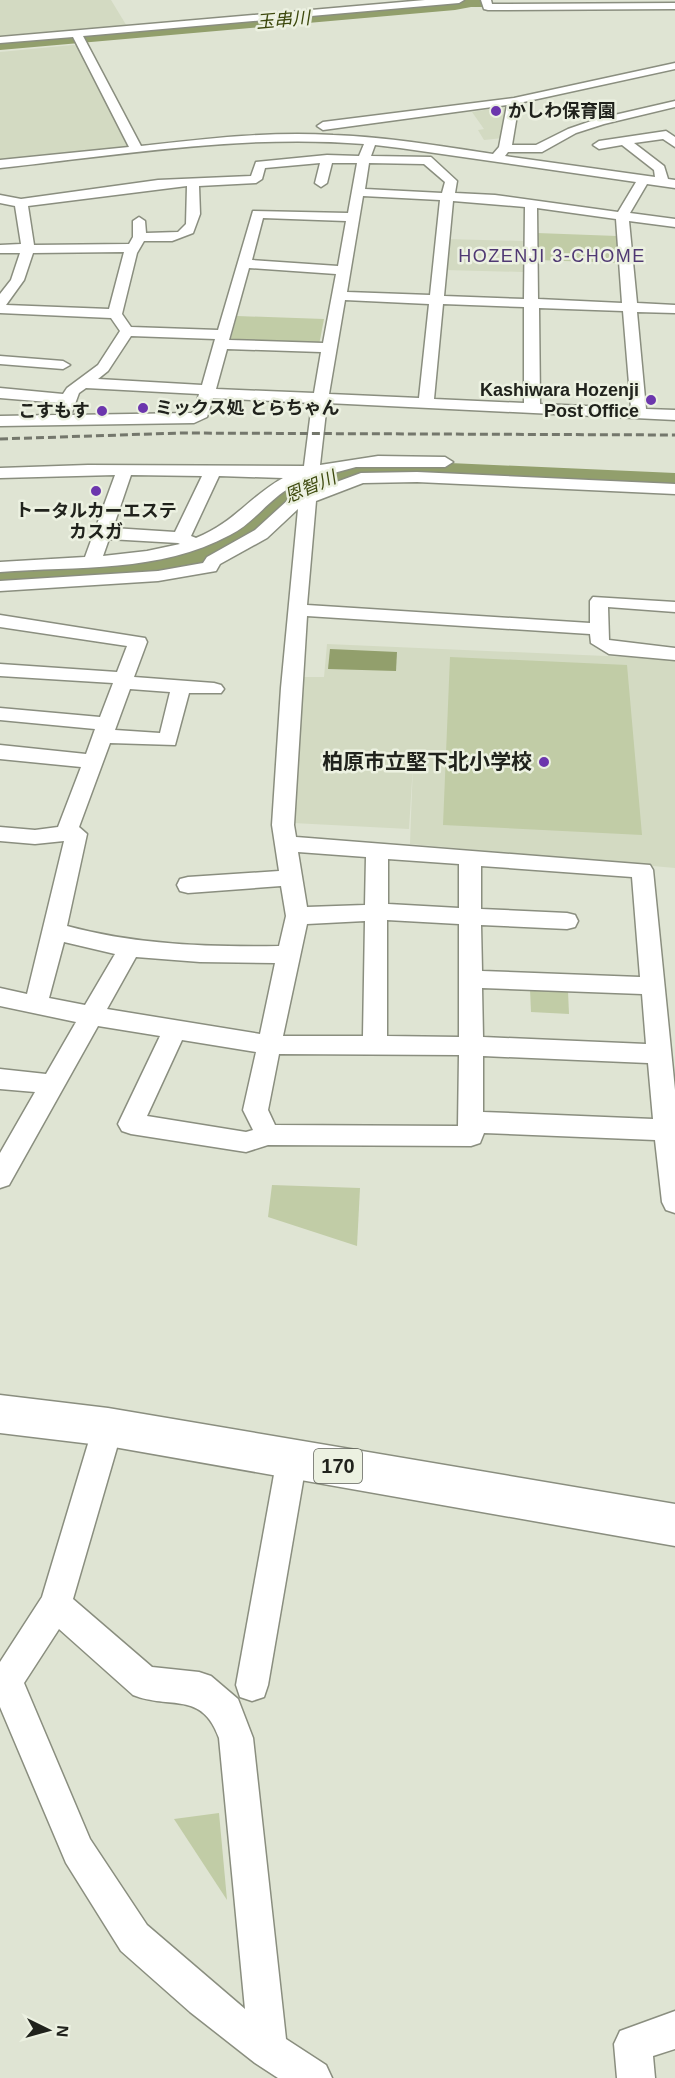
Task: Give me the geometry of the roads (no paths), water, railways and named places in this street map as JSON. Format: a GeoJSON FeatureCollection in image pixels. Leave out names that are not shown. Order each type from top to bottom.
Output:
{"type":"FeatureCollection","features":[{"type":"Feature","properties":{"kind":"highway","name":"170"},"geometry":{"type":"LineString","coordinates":[[0,1414],[108,1427],[675,1525]]}},
{"type":"Feature","properties":{"kind":"street"},"geometry":{"type":"LineString","coordinates":[[0,49],[382,3],[459,0]]}},
{"type":"Feature","properties":{"kind":"street"},"geometry":{"type":"LineString","coordinates":[[486,0],[488,7],[675,6]]}},
{"type":"Feature","properties":{"kind":"street"},"geometry":{"type":"LineString","coordinates":[[0,40],[78,38]]}},
{"type":"Feature","properties":{"kind":"street"},"geometry":{"type":"LineString","coordinates":[[78,38],[137,150]]}},
{"type":"Feature","properties":{"kind":"street"},"geometry":{"type":"LineString","coordinates":[[265,138],[286,130],[514,101],[675,66]]}},
{"type":"Feature","properties":{"kind":"street"},"geometry":{"type":"LineString","coordinates":[[496,158],[505,148],[514,101]]}},
{"type":"Feature","properties":{"kind":"street"},"geometry":{"type":"LineString","coordinates":[[505,148],[538,149],[572,131],[601,121],[675,104]]}},
{"type":"Feature","properties":{"kind":"street"},"geometry":{"type":"LineString","coordinates":[[599,145],[666,135],[675,143]]}},
{"type":"Feature","properties":{"kind":"street"},"geometry":{"type":"LineString","coordinates":[[0,164],[265,138],[371,141],[675,184]]}},
{"type":"Feature","properties":{"kind":"street"},"geometry":{"type":"LineString","coordinates":[[318,469],[314,434],[364,158],[371,141]]}},
{"type":"Feature","properties":{"kind":"street"},"geometry":{"type":"LineString","coordinates":[[624,141],[660,169],[662,183]]}},
{"type":"Feature","properties":{"kind":"street"},"geometry":{"type":"LineString","coordinates":[[646,158],[675,153]]}},
{"type":"Feature","properties":{"kind":"street"},"geometry":{"type":"LineString","coordinates":[[321,183],[327,159]]}},
{"type":"Feature","properties":{"kind":"street"},"geometry":{"type":"LineString","coordinates":[[354,217],[258,214],[251,211],[260,165],[327,159],[427,160],[451,181],[447,196],[435,299],[426,403]]}},
{"type":"Feature","properties":{"kind":"street"},"geometry":{"type":"LineString","coordinates":[[639,412],[622,216],[643,180]]}},
{"type":"Feature","properties":{"kind":"street"},"geometry":{"type":"LineString","coordinates":[[0,199],[21,203],[126,187],[193,182],[254,188]]}},
{"type":"Feature","properties":{"kind":"street"},"geometry":{"type":"LineString","coordinates":[[0,249],[176,238],[193,225],[196,214],[193,182]]}},
{"type":"Feature","properties":{"kind":"street"},"geometry":{"type":"LineString","coordinates":[[126,187],[133,202]]}},
{"type":"Feature","properties":{"kind":"street"},"geometry":{"type":"LineString","coordinates":[[359,192],[447,196],[531,204],[675,223]]}},
{"type":"Feature","properties":{"kind":"street"},"geometry":{"type":"LineString","coordinates":[[0,303],[17,282],[24,268],[28,249],[29,229],[21,203]]}},
{"type":"Feature","properties":{"kind":"street"},"geometry":{"type":"LineString","coordinates":[[531,204],[532,407]]}},
{"type":"Feature","properties":{"kind":"street"},"geometry":{"type":"LineString","coordinates":[[0,421],[194,418],[201,414],[246,264],[258,214]]}},
{"type":"Feature","properties":{"kind":"street"},"geometry":{"type":"LineString","coordinates":[[115,314],[137,242],[140,221]]}},
{"type":"Feature","properties":{"kind":"street"},"geometry":{"type":"LineString","coordinates":[[246,264],[344,270]]}},
{"type":"Feature","properties":{"kind":"street"},"geometry":{"type":"LineString","coordinates":[[339,296],[675,309]]}},
{"type":"Feature","properties":{"kind":"street"},"geometry":{"type":"LineString","coordinates":[[0,309],[115,314]]}},
{"type":"Feature","properties":{"kind":"street"},"geometry":{"type":"LineString","coordinates":[[115,314],[127,331],[329,348]]}},
{"type":"Feature","properties":{"kind":"street"},"geometry":{"type":"LineString","coordinates":[[62,420],[72,391],[102,368],[127,331]]}},
{"type":"Feature","properties":{"kind":"street"},"geometry":{"type":"LineString","coordinates":[[0,360],[63,365]]}},
{"type":"Feature","properties":{"kind":"street"},"geometry":{"type":"LineString","coordinates":[[84,383],[320,398],[675,415]]}},
{"type":"Feature","properties":{"kind":"street"},"geometry":{"type":"LineString","coordinates":[[0,393],[68,399]]}},
{"type":"Feature","properties":{"kind":"street"},"geometry":{"type":"LineString","coordinates":[[0,556],[93,562],[147,557],[242,520],[272,491],[293,478],[318,469],[351,463],[412,460],[675,473]]}},
{"type":"Feature","properties":{"kind":"street"},"geometry":{"type":"LineString","coordinates":[[93,562],[125,470]]}},
{"type":"Feature","properties":{"kind":"street"},"geometry":{"type":"LineString","coordinates":[[0,473],[125,470],[213,471],[293,478],[308,496],[283,825],[297,916],[271,1045],[255,1110],[268,1135]]}},
{"type":"Feature","properties":{"kind":"street"},"geometry":{"type":"LineString","coordinates":[[189,541],[213,471]]}},
{"type":"Feature","properties":{"kind":"street"},"geometry":{"type":"LineString","coordinates":[[0,586],[52,581],[134,579],[168,573],[181,574],[210,567],[213,561],[261,534],[295,503],[342,483],[370,478],[417,477],[675,489]]}},
{"type":"Feature","properties":{"kind":"street"},"geometry":{"type":"LineString","coordinates":[[103,533],[189,541]]}},
{"type":"Feature","properties":{"kind":"street"},"geometry":{"type":"LineString","coordinates":[[0,567],[53,561]]}},
{"type":"Feature","properties":{"kind":"street"},"geometry":{"type":"LineString","coordinates":[[675,607],[599,601],[600,643],[609,648],[675,654]]}},
{"type":"Feature","properties":{"kind":"street"},"geometry":{"type":"LineString","coordinates":[[300,610],[599,629]]}},
{"type":"Feature","properties":{"kind":"street"},"geometry":{"type":"LineString","coordinates":[[0,621],[138,642],[91,761],[66,833]]}},
{"type":"Feature","properties":{"kind":"street"},"geometry":{"type":"LineString","coordinates":[[0,670],[214,689]]}},
{"type":"Feature","properties":{"kind":"street"},"geometry":{"type":"LineString","coordinates":[[0,714],[168,740],[181,687]]}},
{"type":"Feature","properties":{"kind":"street"},"geometry":{"type":"LineString","coordinates":[[0,752],[91,761]]}},
{"type":"Feature","properties":{"kind":"street"},"geometry":{"type":"LineString","coordinates":[[0,834],[35,837],[76,834],[36,1004]]}},
{"type":"Feature","properties":{"kind":"street"},"geometry":{"type":"LineString","coordinates":[[286,844],[642,870],[661,1002],[660,1054],[675,1202]]}},
{"type":"Feature","properties":{"kind":"street"},"geometry":{"type":"LineString","coordinates":[[375,1045],[377,851]]}},
{"type":"Feature","properties":{"kind":"street"},"geometry":{"type":"LineString","coordinates":[[176,1029],[131,1124],[246,1142],[268,1135],[471,1136],[470,858]]}},
{"type":"Feature","properties":{"kind":"street"},"geometry":{"type":"LineString","coordinates":[[188,885],[291,878]]}},
{"type":"Feature","properties":{"kind":"street"},"geometry":{"type":"LineString","coordinates":[[297,916],[378,912],[470,914],[567,921]]}},
{"type":"Feature","properties":{"kind":"street"},"geometry":{"type":"LineString","coordinates":[[55,931],[129,950],[215,956],[290,954]]}},
{"type":"Feature","properties":{"kind":"street"},"geometry":{"type":"LineString","coordinates":[[0,1177],[50,1084],[93,1016],[129,950]]}},
{"type":"Feature","properties":{"kind":"street"},"geometry":{"type":"LineString","coordinates":[[470,978],[661,1002]]}},
{"type":"Feature","properties":{"kind":"street"},"geometry":{"type":"LineString","coordinates":[[0,997],[93,1016],[271,1045],[470,1046],[660,1054]]}},
{"type":"Feature","properties":{"kind":"street"},"geometry":{"type":"LineString","coordinates":[[0,1079],[50,1084]]}},
{"type":"Feature","properties":{"kind":"street"},"geometry":{"type":"LineString","coordinates":[[470,1122],[667,1131]]}},
{"type":"Feature","properties":{"kind":"street"},"geometry":{"type":"LineString","coordinates":[[108,1427],[56,1605],[4,1686],[78,1851],[134,1938],[268,2050],[313,2078]]}},
{"type":"Feature","properties":{"kind":"street"},"geometry":{"type":"LineString","coordinates":[[252,1685],[292,1458]]}},
{"type":"Feature","properties":{"kind":"street"},"geometry":{"type":"LineString","coordinates":[[56,1605],[145,1683],[199,1688],[226,1712],[236,1738],[268,2050]]}},
{"type":"Feature","properties":{"kind":"street"},"geometry":{"type":"LineString","coordinates":[[636,2078],[633,2044],[675,2030]]}},
{"type":"Feature","properties":{"kind":"waterway","name":"玉串川"},"geometry":{"type":"LineString","coordinates":[[0,44],[455,5],[481,0]]}},
{"type":"Feature","properties":{"kind":"waterway","name":"玉串川"},"geometry":{"type":"LineString","coordinates":[[455,5],[493,5]]}},
{"type":"Feature","properties":{"kind":"waterway","name":"恩智川"},"geometry":{"type":"LineString","coordinates":[[0,575],[147,567],[185,559],[224,544],[256,524],[277,501],[334,474],[406,470],[675,482]]}},
{"type":"Feature","properties":{"kind":"railway"},"geometry":{"type":"LineString","coordinates":[[0,439],[180,433],[675,435]]}},
{"type":"Feature","properties":{"kind":"place","name":"かしわ保育園"},"geometry":{"type":"Point","coordinates":[496,111]}},
{"type":"Feature","properties":{"kind":"place","name":"Kashiwara Hozenji Post Office"},"geometry":{"type":"Point","coordinates":[651,400]}},
{"type":"Feature","properties":{"kind":"place","name":"ミックス処 とらちゃん"},"geometry":{"type":"Point","coordinates":[143,408]}},
{"type":"Feature","properties":{"kind":"place","name":"こすもす"},"geometry":{"type":"Point","coordinates":[102,411]}},
{"type":"Feature","properties":{"kind":"place","name":"トータルカーエステ カスガ"},"geometry":{"type":"Point","coordinates":[96,491]}},
{"type":"Feature","properties":{"kind":"place","name":"柏原市立堅下北小学校"},"geometry":{"type":"Point","coordinates":[544,762]}},
{"type":"Feature","properties":{"kind":"district","name":"HOZENJI 3-CHOME"},"geometry":{"type":"Point","coordinates":[552,256]}}]}
